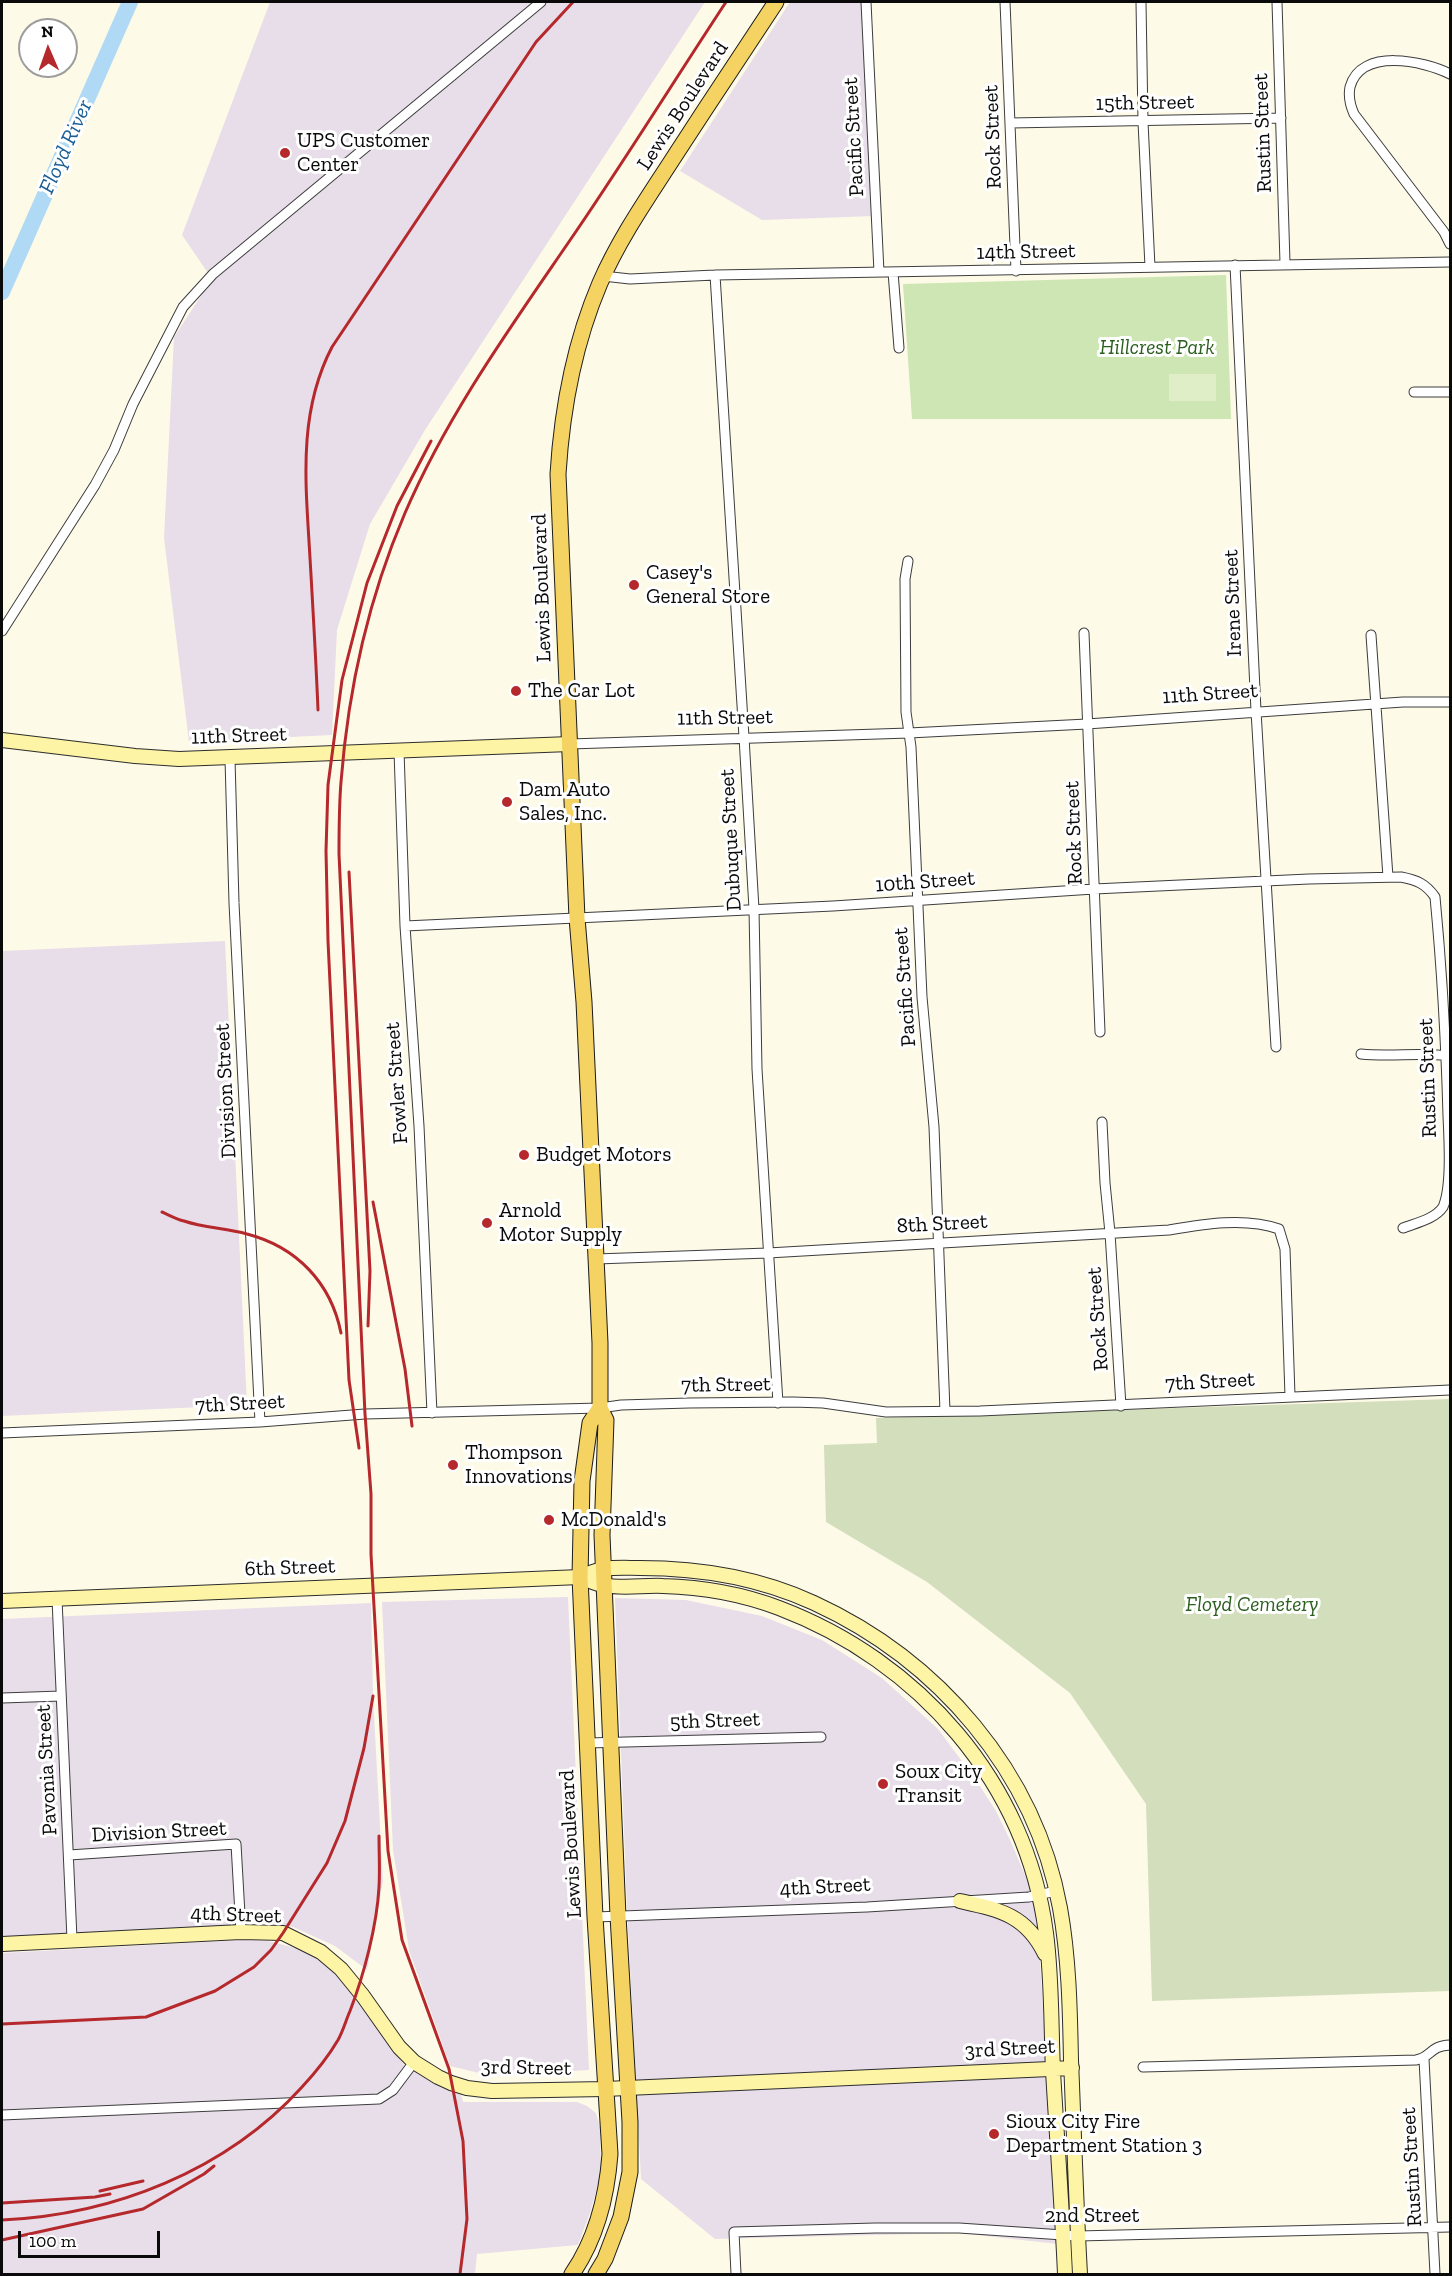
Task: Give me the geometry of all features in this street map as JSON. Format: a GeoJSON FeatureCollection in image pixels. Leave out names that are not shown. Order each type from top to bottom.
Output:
{"type":"FeatureCollection","features":[{"type":"Feature","properties":{"kind":"main road","name":"Lewis Boulevard"},"geometry":{"type":"LineString","coordinates":[[596,2274],[605,2259],[621,2217],[630,2172],[602,1534],[606,1420],[600,1408],[600,1343],[584,1012],[577,918],[558,474],[560,435],[573,361],[603,276],[634,218],[776,2]]}},
{"type":"Feature","properties":{"kind":"main road","name":"11th Street"},"geometry":{"type":"LineString","coordinates":[[2,740],[179,759],[230,759],[570,744]]}},
{"type":"Feature","properties":{"kind":"main road","name":"Lewis Boulevard"},"geometry":{"type":"LineString","coordinates":[[572,2274],[592,2237],[608,2177],[609,2142],[595,1917],[580,1577],[582,1481],[590,1423],[600,1408]]}},
{"type":"Feature","properties":{"kind":"main road","name":"6th Street"},"geometry":{"type":"LineString","coordinates":[[2,1601],[580,1577],[604,1569],[656,1568],[693,1570],[733,1577],[803,1598],[866,1629],[892,1647],[939,1686],[961,1710],[1002,1762],[1017,1786],[1049,1861],[1064,1931],[1068,1971],[1080,2274]]}},
{"type":"Feature","properties":{"kind":"main road","name":"6th Street"},"geometry":{"type":"LineString","coordinates":[[580,1577],[604,1586]]}},
{"type":"Feature","properties":{"kind":"main road"},"geometry":{"type":"LineString","coordinates":[[604,1586],[663,1586],[734,1595],[776,1607],[817,1624],[875,1656],[900,1675],[928,1701],[974,1751],[997,1788],[1019,1833],[1039,1895],[1046,1932],[1065,2274]]}},
{"type":"Feature","properties":{"kind":"main road"},"geometry":{"type":"LineString","coordinates":[[960,1901],[990,1908],[1017,1919],[1031,1930],[1049,1961]]}},
{"type":"Feature","properties":{"kind":"main road","name":"4th Street"},"geometry":{"type":"LineString","coordinates":[[2,1944],[241,1932],[283,1933],[321,1952],[341,1969],[399,2047],[414,2062]]}},
{"type":"Feature","properties":{"kind":"main road","name":"3rd Street"},"geometry":{"type":"LineString","coordinates":[[414,2062],[438,2077],[467,2088],[492,2091],[605,2090],[1072,2068]]}},
{"type":"Feature","properties":{"kind":"street"},"geometry":{"type":"LineString","coordinates":[[2,631],[95,485],[114,450],[133,404],[186,302],[213,274],[541,2]]}},
{"type":"Feature","properties":{"kind":"street","name":"Pacific Street"},"geometry":{"type":"LineString","coordinates":[[866,2],[879,272]]}},
{"type":"Feature","properties":{"kind":"street","name":"Rock Street"},"geometry":{"type":"LineString","coordinates":[[1005,2],[1017,271]]}},
{"type":"Feature","properties":{"kind":"street"},"geometry":{"type":"LineString","coordinates":[[1141,2],[1143,122],[1150,267]]}},
{"type":"Feature","properties":{"kind":"street","name":"Rustin Street"},"geometry":{"type":"LineString","coordinates":[[1277,2],[1285,263]]}},
{"type":"Feature","properties":{"kind":"street"},"geometry":{"type":"LineString","coordinates":[[1450,74],[1429,65],[1390,61],[1368,65],[1356,75],[1349,91],[1349,104],[1354,114],[1444,232],[1450,244]]}},
{"type":"Feature","properties":{"kind":"street","name":"15th Street"},"geometry":{"type":"LineString","coordinates":[[1011,123],[1281,118]]}},
{"type":"Feature","properties":{"kind":"street","name":"14th Street"},"geometry":{"type":"LineString","coordinates":[[603,276],[630,279],[715,275],[1017,271],[1285,263],[1450,262]]}},
{"type":"Feature","properties":{"kind":"street","name":"Irene Street"},"geometry":{"type":"LineString","coordinates":[[1235,265],[1256,711],[1268,881],[1276,1047]]}},
{"type":"Feature","properties":{"kind":"street"},"geometry":{"type":"LineString","coordinates":[[893,272],[899,348]]}},
{"type":"Feature","properties":{"kind":"street","name":"Dubuque Street"},"geometry":{"type":"LineString","coordinates":[[715,275],[754,909],[756,1058],[777,1403]]}},
{"type":"Feature","properties":{"kind":"street"},"geometry":{"type":"LineString","coordinates":[[1413,392],[1450,392]]}},
{"type":"Feature","properties":{"kind":"street","name":"Pacific Street"},"geometry":{"type":"LineString","coordinates":[[908,561],[905,579],[906,712],[909,733],[922,997],[934,1127],[945,1411]]}},
{"type":"Feature","properties":{"kind":"street","name":"Rock Street"},"geometry":{"type":"LineString","coordinates":[[1084,633],[1100,1032]]}},
{"type":"Feature","properties":{"kind":"street"},"geometry":{"type":"LineString","coordinates":[[1371,635],[1388,878]]}},
{"type":"Feature","properties":{"kind":"street","name":"11th Street"},"geometry":{"type":"LineString","coordinates":[[570,744],[909,733],[1403,702],[1450,702]]}},
{"type":"Feature","properties":{"kind":"street","name":"Fowler Street"},"geometry":{"type":"LineString","coordinates":[[399,751],[405,927],[419,1126],[432,1413]]}},
{"type":"Feature","properties":{"kind":"street","name":"Division Street"},"geometry":{"type":"LineString","coordinates":[[230,759],[234,903],[260,1422]]}},
{"type":"Feature","properties":{"kind":"street","name":"10th Street"},"geometry":{"type":"LineString","coordinates":[[405,927],[833,906],[1094,889],[1388,878],[1416,880],[1428,888],[1436,897],[1436,902]]}},
{"type":"Feature","properties":{"kind":"street","name":"Rustin Street"},"geometry":{"type":"LineString","coordinates":[[1403,1228],[1441,1210],[1446,1200],[1449,1178],[1448,1056],[1436,902]]}},
{"type":"Feature","properties":{"kind":"street"},"geometry":{"type":"LineString","coordinates":[[1361,1054],[1448,1056]]}},
{"type":"Feature","properties":{"kind":"street","name":"Rock Street"},"geometry":{"type":"LineString","coordinates":[[1102,1122],[1121,1406]]}},
{"type":"Feature","properties":{"kind":"street","name":"8th Street"},"geometry":{"type":"LineString","coordinates":[[596,1258],[768,1253],[1169,1230],[1197,1225],[1265,1224],[1279,1229],[1285,1250],[1290,1396]]}},
{"type":"Feature","properties":{"kind":"street","name":"7th Street"},"geometry":{"type":"LineString","coordinates":[[2,1434],[260,1422],[365,1414],[600,1408],[655,1404],[823,1403],[886,1412],[945,1411],[1121,1406],[1450,1390]]}},
{"type":"Feature","properties":{"kind":"street","name":"Pavonia Street"},"geometry":{"type":"LineString","coordinates":[[57,1599],[72,1939]]}},
{"type":"Feature","properties":{"kind":"street"},"geometry":{"type":"LineString","coordinates":[[2,1698],[61,1696]]}},
{"type":"Feature","properties":{"kind":"street","name":"5th Street"},"geometry":{"type":"LineString","coordinates":[[587,1743],[820,1737]]}},
{"type":"Feature","properties":{"kind":"street","name":"Division Street"},"geometry":{"type":"LineString","coordinates":[[69,1855],[236,1844],[241,1932]]}},
{"type":"Feature","properties":{"kind":"street","name":"4th Street"},"geometry":{"type":"LineString","coordinates":[[595,1917],[960,1901],[1039,1895],[1056,1891]]}},
{"type":"Feature","properties":{"kind":"street"},"geometry":{"type":"LineString","coordinates":[[1143,2067],[1424,2059],[1435,2047],[1450,2045]]}},
{"type":"Feature","properties":{"kind":"street","name":"Rustin Street"},"geometry":{"type":"LineString","coordinates":[[1424,2059],[1435,2274]]}},
{"type":"Feature","properties":{"kind":"street"},"geometry":{"type":"LineString","coordinates":[[2,2115],[379,2099],[393,2090],[414,2062]]}},
{"type":"Feature","properties":{"kind":"street","name":"2nd Street"},"geometry":{"type":"LineString","coordinates":[[736,2274],[734,2232],[959,2228],[1078,2236],[1450,2227]]}},
{"type":"Feature","properties":{"kind":"shaded area"},"geometry":{"type":"Polygon","coordinates":[[[270,2],[705,2],[425,430],[370,524],[337,630],[332,735],[189,742],[164,538],[174,337],[212,279],[182,235],[270,2]]]}},
{"type":"Feature","properties":{"kind":"shaded area"},"geometry":{"type":"Polygon","coordinates":[[[790,2],[866,2],[875,216],[762,220],[680,171],[790,2]]]}},
{"type":"Feature","properties":{"kind":"shaded area"},"geometry":{"type":"Polygon","coordinates":[[[225,941],[247,1405],[2,1416],[2,951],[225,941]]]}},
{"type":"Feature","properties":{"kind":"shaded area"},"geometry":{"type":"Polygon","coordinates":[[[568,1597],[589,2070],[491,2076],[450,2066],[409,1950],[393,1850],[382,1602],[568,1597]]]}},
{"type":"Feature","properties":{"kind":"shaded area"},"geometry":{"type":"Polygon","coordinates":[[[615,1598],[686,1600],[762,1616],[822,1640],[882,1678],[938,1729],[976,1780],[996,1811],[1011,1842],[1030,1887],[1037,1915],[1058,2244],[958,2233],[715,2239],[641,2179],[627,1909],[615,1598]]]}},
{"type":"Feature","properties":{"kind":"shaded area"},"geometry":{"type":"Polygon","coordinates":[[[371,1603],[373,1696],[383,1881],[367,1970],[335,1946],[293,1927],[244,1921],[244,1928],[2,1939],[2,1619],[371,1603]]]}},
{"type":"Feature","properties":{"kind":"shaded area"},"geometry":{"type":"Polygon","coordinates":[[[244,1940],[268,1941],[308,1951],[337,1974],[404,2065],[430,2080],[460,2091],[463,2102],[577,2102],[596,2113],[600,2127],[601,2173],[578,2245],[477,2254],[475,2274],[2,2274],[2,1953],[244,1940]]]}},
{"type":"Feature","properties":{"kind":"green space","name":"Hillcrest Park"},"geometry":{"type":"Polygon","coordinates":[[[1226,275],[1231,419],[912,419],[903,284],[1226,275]]]}},
{"type":"Feature","properties":{"kind":"green space"},"geometry":{"type":"Polygon","coordinates":[[[1169,374],[1216,374],[1216,401],[1169,401],[1169,374]]]}},
{"type":"Feature","properties":{"kind":"green space","name":"Floyd Cemetery"},"geometry":{"type":"Polygon","coordinates":[[[1450,1399],[1450,1991],[1152,2001],[1146,1804],[1070,1693],[927,1582],[826,1522],[824,1445],[877,1443],[876,1418],[1450,1399]]]}},
{"type":"Feature","properties":{"kind":"waterway","name":"Floyd River"},"geometry":{"type":"LineString","coordinates":[[2,292],[130,2]]}},
{"type":"Feature","properties":{"kind":"railway"},"geometry":{"type":"LineString","coordinates":[[318,710],[306,451],[313,398],[321,372],[332,347],[536,42],[573,2]]}},
{"type":"Feature","properties":{"kind":"railway"},"geometry":{"type":"LineString","coordinates":[[460,2274],[467,2219],[463,2141],[449,2069],[402,1940],[388,1851],[371,1554],[371,1494],[365,1414],[339,854],[344,748],[355,679],[371,611],[392,545],[422,475],[484,367],[615,173],[726,2]]}},
{"type":"Feature","properties":{"kind":"railway"},"geometry":{"type":"LineString","coordinates":[[359,1448],[349,1380],[328,941],[326,851],[328,785],[342,680],[367,583],[397,506],[431,441]]}},
{"type":"Feature","properties":{"kind":"railway"},"geometry":{"type":"LineString","coordinates":[[349,872],[370,1271],[368,1326]]}},
{"type":"Feature","properties":{"kind":"railway"},"geometry":{"type":"LineString","coordinates":[[373,1202],[405,1369],[412,1426]]}},
{"type":"Feature","properties":{"kind":"railway"},"geometry":{"type":"LineString","coordinates":[[162,1212],[192,1223],[239,1232],[265,1240],[296,1258],[320,1283],[329,1298],[341,1333]]}},
{"type":"Feature","properties":{"kind":"railway"},"geometry":{"type":"LineString","coordinates":[[2,2024],[146,2017],[215,1991],[254,1967],[271,1950],[283,1933],[327,1863],[345,1821],[364,1748],[373,1696]]}},
{"type":"Feature","properties":{"kind":"railway"},"geometry":{"type":"LineString","coordinates":[[2,2220],[85,2209],[126,2198],[165,2183],[203,2165],[239,2143],[272,2117],[302,2087],[338,2040],[360,1982],[373,1933],[378,1902],[379,1836]]}},
{"type":"Feature","properties":{"kind":"railway"},"geometry":{"type":"LineString","coordinates":[[2,2240],[143,2209],[214,2166]]}},
{"type":"Feature","properties":{"kind":"railway"},"geometry":{"type":"LineString","coordinates":[[100,2191],[143,2181]]}},
{"type":"Feature","properties":{"kind":"railway"},"geometry":{"type":"LineString","coordinates":[[2,2203],[110,2194]]}},
{"type":"Feature","properties":{"kind":"place","name":"UPS Customer Center"},"geometry":{"type":"Point","coordinates":[285,153]}},
{"type":"Feature","properties":{"kind":"place","name":"Casey's General Store"},"geometry":{"type":"Point","coordinates":[634,585]}},
{"type":"Feature","properties":{"kind":"place","name":"The Car Lot"},"geometry":{"type":"Point","coordinates":[516,691]}},
{"type":"Feature","properties":{"kind":"place","name":"Dam Auto Sales, Inc."},"geometry":{"type":"Point","coordinates":[507,802]}},
{"type":"Feature","properties":{"kind":"place","name":"Budget Motors"},"geometry":{"type":"Point","coordinates":[524,1155]}},
{"type":"Feature","properties":{"kind":"place","name":"Arnold Motor Supply"},"geometry":{"type":"Point","coordinates":[487,1223]}},
{"type":"Feature","properties":{"kind":"place","name":"Thompson Innovations"},"geometry":{"type":"Point","coordinates":[453,1465]}},
{"type":"Feature","properties":{"kind":"place","name":"McDonald's"},"geometry":{"type":"Point","coordinates":[549,1520]}},
{"type":"Feature","properties":{"kind":"place","name":"Soux City Transit"},"geometry":{"type":"Point","coordinates":[883,1784]}},
{"type":"Feature","properties":{"kind":"place","name":"Sioux City Fire Department Station 3"},"geometry":{"type":"Point","coordinates":[994,2134]}}]}
